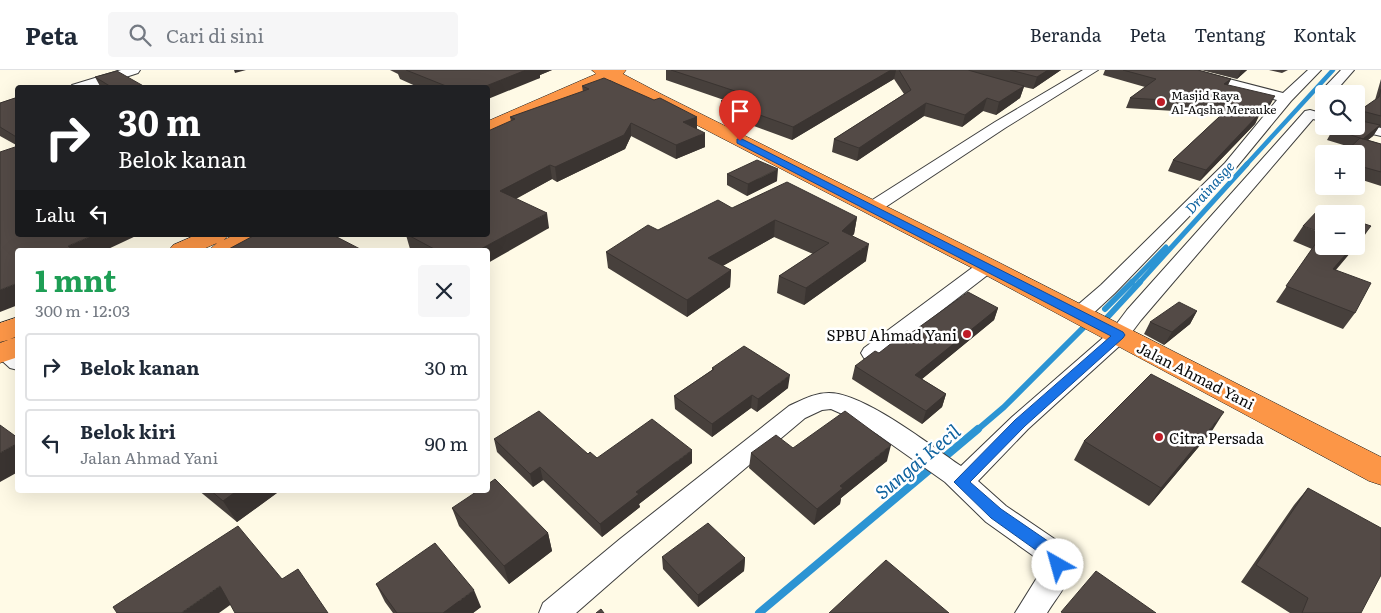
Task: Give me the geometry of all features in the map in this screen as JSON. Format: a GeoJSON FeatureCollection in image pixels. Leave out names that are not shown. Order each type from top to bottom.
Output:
{"type":"FeatureCollection","features":[{"type":"Feature","properties":{"kind":"highway"},"geometry":{"type":"LineString","coordinates":[[490,116],[605,71]]}},
{"type":"Feature","properties":{"kind":"highway"},"geometry":{"type":"LineString","coordinates":[[490,127],[605,71]]}},
{"type":"Feature","properties":{"kind":"highway","name":"Jalan Ahmad Yani"},"geometry":{"type":"LineString","coordinates":[[605,71],[1100,324],[1381,472]]}},
{"type":"Feature","properties":{"kind":"highway"},"geometry":{"type":"LineString","coordinates":[[186,248],[211,237]]}},
{"type":"Feature","properties":{"kind":"highway"},"geometry":{"type":"LineString","coordinates":[[224,248],[249,237]]}},
{"type":"Feature","properties":{"kind":"highway"},"geometry":{"type":"LineString","coordinates":[[8,350],[15,332]]}},
{"type":"Feature","properties":{"kind":"street"},"geometry":{"type":"LineString","coordinates":[[86,85],[134,70]]}},
{"type":"Feature","properties":{"kind":"street"},"geometry":{"type":"LineString","coordinates":[[872,208],[1000,125],[1092,70]]}},
{"type":"Feature","properties":{"kind":"street"},"geometry":{"type":"LineString","coordinates":[[1179,70],[1286,98]]}},
{"type":"Feature","properties":{"kind":"street"},"geometry":{"type":"LineString","coordinates":[[957,479],[1020,423],[1100,324],[1108,289],[1230,166],[1286,98],[1315,70]]}},
{"type":"Feature","properties":{"kind":"street"},"geometry":{"type":"LineString","coordinates":[[1334,85],[1347,70]]}},
{"type":"Feature","properties":{"kind":"street"},"geometry":{"type":"LineString","coordinates":[[1026,94],[1044,99]]}},
{"type":"Feature","properties":{"kind":"street"},"geometry":{"type":"LineString","coordinates":[[1100,324],[1134,315],[1315,118]]}},
{"type":"Feature","properties":{"kind":"street"},"geometry":{"type":"LineString","coordinates":[[1365,128],[1381,132]]}},
{"type":"Feature","properties":{"kind":"street"},"geometry":{"type":"LineString","coordinates":[[872,353],[987,266]]}},
{"type":"Feature","properties":{"kind":"street"},"geometry":{"type":"LineString","coordinates":[[554,613],[630,548],[797,412],[807,406],[830,401],[842,404],[886,428],[957,479],[996,514],[1048,549],[1056,558],[1058,565],[1030,613]]}},
{"type":"Feature","properties":{"kind":"building"},"geometry":{"type":"Polygon","coordinates":[[[406,70],[526,70],[488,85],[444,85],[406,70]]]}},
{"type":"Feature","properties":{"kind":"building"},"geometry":{"type":"Polygon","coordinates":[[[671,70],[891,70],[793,127],[721,101],[738,92],[671,70]]]}},
{"type":"Feature","properties":{"kind":"building"},"geometry":{"type":"Polygon","coordinates":[[[899,70],[968,70],[1024,86],[999,102],[987,98],[965,115],[926,103],[859,148],[834,139],[911,90],[899,70]]]}},
{"type":"Feature","properties":{"kind":"building"},"geometry":{"type":"Polygon","coordinates":[[[1010,70],[1048,70],[1037,77],[1010,70]]]}},
{"type":"Feature","properties":{"kind":"building"},"geometry":{"type":"Polygon","coordinates":[[[1123,70],[1198,70],[1231,79],[1224,84],[1275,96],[1267,105],[1261,105],[1256,112],[1260,113],[1206,170],[1173,160],[1233,104],[1130,98],[1156,79],[1123,70]]]}},
{"type":"Feature","properties":{"kind":"building"},"geometry":{"type":"Polygon","coordinates":[[[117,71],[142,85],[108,85],[95,77],[117,71]]]}},
{"type":"Feature","properties":{"kind":"building"},"geometry":{"type":"Polygon","coordinates":[[[604,78],[654,100],[660,98],[697,117],[683,122],[705,133],[676,145],[631,123],[624,135],[555,167],[550,165],[500,191],[547,213],[483,248],[432,248],[412,237],[490,237],[490,130],[515,119],[510,117],[589,89],[582,86],[604,78]]]}},
{"type":"Feature","properties":{"kind":"building"},"geometry":{"type":"Polygon","coordinates":[[[1381,89],[1381,116],[1365,112],[1365,107],[1379,97],[1381,89]]]}},
{"type":"Feature","properties":{"kind":"building"},"geometry":{"type":"Polygon","coordinates":[[[15,98],[15,136],[0,127],[0,103],[15,98]]]}},
{"type":"Feature","properties":{"kind":"building"},"geometry":{"type":"Polygon","coordinates":[[[1365,122],[1380,125],[1363,139],[1351,135],[1365,135],[1365,122]]]}},
{"type":"Feature","properties":{"kind":"building"},"geometry":{"type":"Polygon","coordinates":[[[1360,138],[1381,144],[1381,172],[1365,168],[1365,145],[1353,145],[1360,138]]]}},
{"type":"Feature","properties":{"kind":"building"},"geometry":{"type":"Polygon","coordinates":[[[15,147],[15,237],[89,237],[68,246],[70,248],[15,248],[15,284],[0,290],[0,152],[15,147]]]}},
{"type":"Feature","properties":{"kind":"building"},"geometry":{"type":"Polygon","coordinates":[[[757,160],[778,169],[748,184],[727,174],[757,160]]]}},
{"type":"Feature","properties":{"kind":"building"},"geometry":{"type":"Polygon","coordinates":[[[787,182],[857,217],[842,231],[869,244],[806,288],[779,276],[829,243],[775,220],[708,258],[731,270],[687,300],[606,252],[648,225],[658,230],[718,200],[732,208],[787,182]]]}},
{"type":"Feature","properties":{"kind":"building"},"geometry":{"type":"Polygon","coordinates":[[[1315,213],[1315,230],[1303,226],[1315,213]]]}},
{"type":"Feature","properties":{"kind":"building"},"geometry":{"type":"Polygon","coordinates":[[[1365,224],[1371,226],[1365,233],[1365,224]]]}},
{"type":"Feature","properties":{"kind":"building"},"geometry":{"type":"Polygon","coordinates":[[[251,237],[337,237],[358,248],[231,248],[251,237]]]}},
{"type":"Feature","properties":{"kind":"building"},"geometry":{"type":"Polygon","coordinates":[[[1315,244],[1315,255],[1345,255],[1333,269],[1371,283],[1355,313],[1286,286],[1315,244]]]}},
{"type":"Feature","properties":{"kind":"building"},"geometry":{"type":"Polygon","coordinates":[[[968,292],[998,308],[915,375],[946,394],[926,411],[855,366],[875,351],[879,353],[907,331],[911,333],[968,292]]]}},
{"type":"Feature","properties":{"kind":"building"},"geometry":{"type":"Polygon","coordinates":[[[1179,302],[1197,311],[1172,332],[1150,322],[1179,302]]]}},
{"type":"Feature","properties":{"kind":"building"},"geometry":{"type":"Polygon","coordinates":[[[744,346],[790,375],[758,399],[752,395],[712,424],[674,396],[714,369],[712,368],[744,346]]]}},
{"type":"Feature","properties":{"kind":"building"},"geometry":{"type":"Polygon","coordinates":[[[1151,374],[1224,412],[1161,488],[1084,441],[1151,374]]]}},
{"type":"Feature","properties":{"kind":"building"},"geometry":{"type":"Polygon","coordinates":[[[539,411],[588,454],[590,452],[597,458],[652,419],[692,450],[636,492],[639,494],[600,524],[540,467],[530,474],[494,439],[539,411]]]}},
{"type":"Feature","properties":{"kind":"building"},"geometry":{"type":"Polygon","coordinates":[[[845,411],[891,445],[840,486],[843,488],[817,509],[751,453],[776,435],[793,448],[845,411]]]}},
{"type":"Feature","properties":{"kind":"building"},"geometry":{"type":"Polygon","coordinates":[[[0,425],[15,436],[15,445],[0,453],[0,425]]]}},
{"type":"Feature","properties":{"kind":"building"},"geometry":{"type":"Polygon","coordinates":[[[495,479],[548,533],[504,566],[452,508],[474,493],[490,493],[490,483],[495,479]]]}},
{"type":"Feature","properties":{"kind":"building"},"geometry":{"type":"Polygon","coordinates":[[[1308,488],[1381,528],[1381,575],[1361,613],[1302,613],[1308,598],[1256,565],[1308,488]]]}},
{"type":"Feature","properties":{"kind":"building"},"geometry":{"type":"Polygon","coordinates":[[[214,493],[234,493],[223,501],[214,493]]]}},
{"type":"Feature","properties":{"kind":"building"},"geometry":{"type":"Polygon","coordinates":[[[708,523],[745,558],[698,595],[662,557],[708,523]]]}},
{"type":"Feature","properties":{"kind":"building"},"geometry":{"type":"Polygon","coordinates":[[[238,526],[282,579],[298,569],[328,613],[235,613],[220,586],[181,613],[117,613],[113,607],[238,526]]]}},
{"type":"Feature","properties":{"kind":"building"},"geometry":{"type":"Polygon","coordinates":[[[435,543],[474,590],[443,613],[397,613],[376,584],[435,543]]]}},
{"type":"Feature","properties":{"kind":"building"},"geometry":{"type":"Polygon","coordinates":[[[886,560],[949,613],[829,613],[886,560]]]}},
{"type":"Feature","properties":{"kind":"building"},"geometry":{"type":"Polygon","coordinates":[[[1096,571],[1156,613],[1061,612],[1096,571]]]}},
{"type":"Feature","properties":{"kind":"building"},"geometry":{"type":"Polygon","coordinates":[[[601,609],[604,613],[596,613],[601,609]]]}},
{"type":"Feature","properties":{"kind":"waterway","name":"Sungai Kecil"},"geometry":{"type":"LineString","coordinates":[[1246,165],[1333,70]]}},
{"type":"Feature","properties":{"kind":"waterway","name":"Sungai Kecil"},"geometry":{"type":"LineString","coordinates":[[1139,283],[1247,164]]}},
{"type":"Feature","properties":{"kind":"waterway","name":"Sungai Kecil"},"geometry":{"type":"LineString","coordinates":[[1131,283],[1166,247]]}},
{"type":"Feature","properties":{"kind":"waterway","name":"Drainasge"},"geometry":{"type":"LineString","coordinates":[[1103,322],[1140,282]]}},
{"type":"Feature","properties":{"kind":"waterway","name":"Sungai Kecil"},"geometry":{"type":"LineString","coordinates":[[1105,309],[1131,283]]}},
{"type":"Feature","properties":{"kind":"waterway","name":"Sungai Kecil"},"geometry":{"type":"LineString","coordinates":[[977,430],[1004,407],[1086,325]]}},
{"type":"Feature","properties":{"kind":"waterway","name":"Sungai Kecil"},"geometry":{"type":"LineString","coordinates":[[759,613],[978,429]]}},
{"type":"Feature","properties":{"kind":"place","name":"Masjid Raya Al-Aqsha Merauke"},"geometry":{"type":"Point","coordinates":[1161,102]}},
{"type":"Feature","properties":{"kind":"place","name":"SPBU Ahmad Yani"},"geometry":{"type":"Point","coordinates":[967,334]}},
{"type":"Feature","properties":{"kind":"place","name":"Citra Persada"},"geometry":{"type":"Point","coordinates":[1159,437]}},
{"type":"Feature","properties":{"kind":"route"},"geometry":{"type":"LineString","coordinates":[[740,141],[1119,335],[1020,423],[961,482],[996,514],[1052,553],[1058,565]]}}]}
